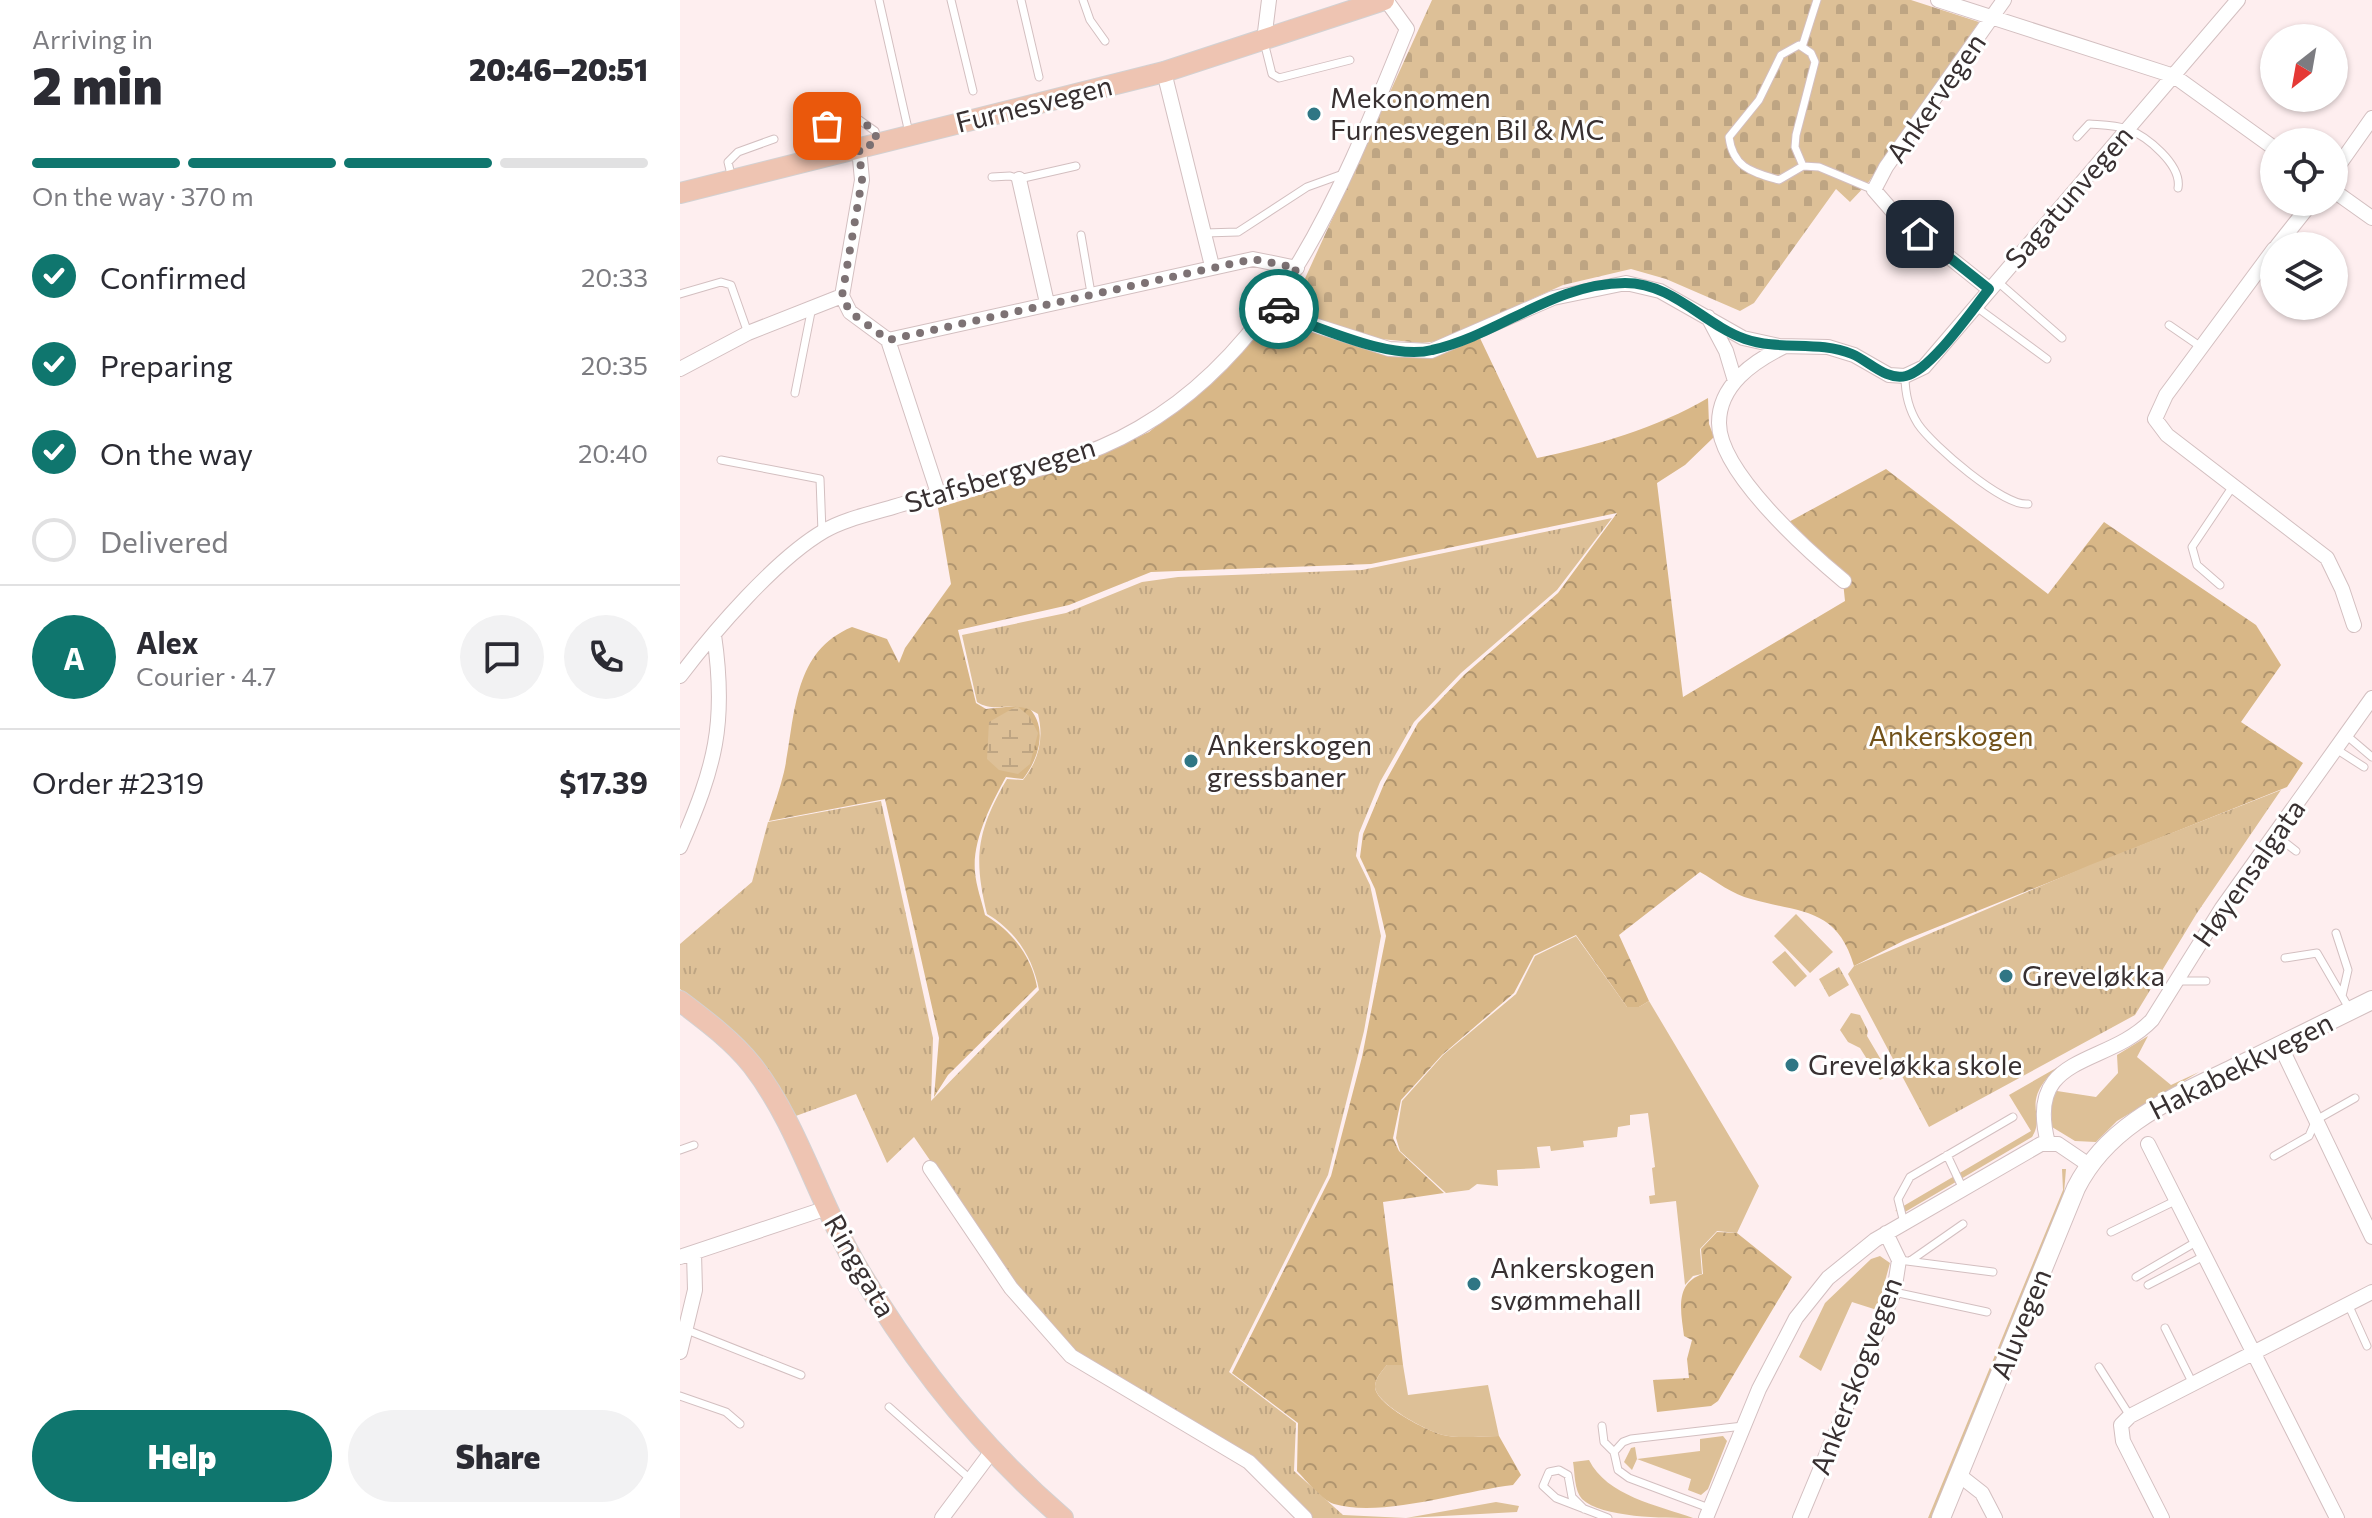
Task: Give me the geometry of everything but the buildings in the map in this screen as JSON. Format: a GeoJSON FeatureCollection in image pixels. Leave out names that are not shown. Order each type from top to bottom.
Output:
{"type":"FeatureCollection","features":[{"type":"Feature","properties":{"kind":"main road","name":"Furnesvegen"},"geometry":{"type":"LineString","coordinates":[[680,193],[1164,72],[1385,0]]}},
{"type":"Feature","properties":{"kind":"main road","name":"Hakabekkvegen"},"geometry":{"type":"LineString","coordinates":[[2113,1138],[2161,1104],[2280,1045],[2346,1003],[2372,1000]]}},
{"type":"Feature","properties":{"kind":"main road","name":"Ringgata"},"geometry":{"type":"LineString","coordinates":[[680,1001],[735,1046],[766,1085],[854,1262],[906,1346],[992,1451],[1063,1518]]}},
{"type":"Feature","properties":{"kind":"main road","name":"Aluvegen"},"geometry":{"type":"LineString","coordinates":[[1941,1518],[2076,1188],[2089,1165],[2113,1138]]}},
{"type":"Feature","properties":{"kind":"street"},"geometry":{"type":"LineString","coordinates":[[1264,40],[1269,0]]}},
{"type":"Feature","properties":{"kind":"street","name":"Stafsbergvegen"},"geometry":{"type":"LineString","coordinates":[[680,676],[714,635],[789,558],[822,532],[843,522],[938,493],[1044,467],[1140,428],[1187,393],[1274,305],[1309,245],[1407,29],[1385,0]]}},
{"type":"Feature","properties":{"kind":"street"},"geometry":{"type":"LineString","coordinates":[[1938,0],[2174,76],[2260,138]]}},
{"type":"Feature","properties":{"kind":"street","name":"Ankervegen"},"geometry":{"type":"LineString","coordinates":[[1993,285],[1894,213],[1874,190],[1886,167],[2004,0]]}},
{"type":"Feature","properties":{"kind":"street","name":"Sagatunvegen"},"geometry":{"type":"LineString","coordinates":[[1905,376],[1924,367],[2238,0]]}},
{"type":"Feature","properties":{"kind":"street"},"geometry":{"type":"LineString","coordinates":[[1164,72],[1212,266]]}},
{"type":"Feature","properties":{"kind":"street"},"geometry":{"type":"LineString","coordinates":[[2348,152],[2372,118]]}},
{"type":"Feature","properties":{"kind":"street"},"geometry":{"type":"LineString","coordinates":[[868,146],[842,296],[850,312],[888,340],[938,493]]}},
{"type":"Feature","properties":{"kind":"street"},"geometry":{"type":"LineString","coordinates":[[1019,179],[1047,303]]}},
{"type":"Feature","properties":{"kind":"street"},"geometry":{"type":"LineString","coordinates":[[2348,201],[2372,218]]}},
{"type":"Feature","properties":{"kind":"street"},"geometry":{"type":"LineString","coordinates":[[2288,232],[2301,216]]}},
{"type":"Feature","properties":{"kind":"street"},"geometry":{"type":"LineString","coordinates":[[888,340],[1212,266],[1253,259],[1297,268]]}},
{"type":"Feature","properties":{"kind":"street"},"geometry":{"type":"LineString","coordinates":[[2260,268],[2157,410],[2155,419],[2167,435],[2327,558],[2354,625]]}},
{"type":"Feature","properties":{"kind":"street"},"geometry":{"type":"LineString","coordinates":[[1274,305],[1292,318],[1400,351],[1431,351],[1553,298],[1626,283],[1660,291],[1743,338],[1784,346],[1828,347],[1854,355],[1889,375],[1905,376]]}},
{"type":"Feature","properties":{"kind":"street"},"geometry":{"type":"LineString","coordinates":[[680,369],[748,333],[812,305],[842,296]]}},
{"type":"Feature","properties":{"kind":"street"},"geometry":{"type":"LineString","coordinates":[[1708,317],[1726,351],[1735,381]]}},
{"type":"Feature","properties":{"kind":"street"},"geometry":{"type":"LineString","coordinates":[[1784,346],[1755,360],[1735,381],[1729,389],[1718,424],[1728,454],[1767,510],[1844,581]]}},
{"type":"Feature","properties":{"kind":"street"},"geometry":{"type":"LineString","coordinates":[[680,847],[704,793],[715,755],[721,684],[714,635]]}},
{"type":"Feature","properties":{"kind":"street","name":"Høyensalgata"},"geometry":{"type":"LineString","coordinates":[[2048,1143],[2041,1117],[2047,1091],[2071,1067],[2138,1034],[2152,1020],[2274,834],[2372,698]]}},
{"type":"Feature","properties":{"kind":"street"},"geometry":{"type":"LineString","coordinates":[[2280,1045],[2372,1237]]}},
{"type":"Feature","properties":{"kind":"street"},"geometry":{"type":"LineString","coordinates":[[2048,1143],[2058,1144],[2089,1165]]}},
{"type":"Feature","properties":{"kind":"street","name":"Ankerskogvegen"},"geometry":{"type":"LineString","coordinates":[[1708,1513],[1743,1426],[1782,1345],[1810,1298],[1846,1260],[1886,1233],[2048,1143]]}},
{"type":"Feature","properties":{"kind":"street"},"geometry":{"type":"LineString","coordinates":[[2148,1144],[2256,1352],[2337,1518]]}},
{"type":"Feature","properties":{"kind":"street"},"geometry":{"type":"LineString","coordinates":[[930,1168],[1011,1288],[1071,1356],[1249,1462],[1305,1518]]}},
{"type":"Feature","properties":{"kind":"street"},"geometry":{"type":"LineString","coordinates":[[680,1352],[695,1290],[687,1255],[827,1208]]}},
{"type":"Feature","properties":{"kind":"street","name":"Ankerskogvegen"},"geometry":{"type":"LineString","coordinates":[[1800,1518],[1905,1260],[1886,1233]]}},
{"type":"Feature","properties":{"kind":"street"},"geometry":{"type":"LineString","coordinates":[[2162,1518],[2123,1441],[2125,1421],[2372,1292]]}},
{"type":"Feature","properties":{"kind":"street"},"geometry":{"type":"LineString","coordinates":[[942,1518],[992,1451]]}},
{"type":"Feature","properties":{"kind":"street"},"geometry":{"type":"LineString","coordinates":[[1959,1475],[1982,1493],[1995,1518]]}},
{"type":"Feature","properties":{"kind":"lane"},"geometry":{"type":"LineString","coordinates":[[879,0],[910,135]]}},
{"type":"Feature","properties":{"kind":"lane"},"geometry":{"type":"LineString","coordinates":[[951,0],[973,91]]}},
{"type":"Feature","properties":{"kind":"lane"},"geometry":{"type":"LineString","coordinates":[[1021,0],[1039,77]]}},
{"type":"Feature","properties":{"kind":"lane"},"geometry":{"type":"LineString","coordinates":[[1083,0],[1090,20],[1105,41]]}},
{"type":"Feature","properties":{"kind":"lane"},"geometry":{"type":"LineString","coordinates":[[1802,47],[1817,0]]}},
{"type":"Feature","properties":{"kind":"lane"},"geometry":{"type":"LineString","coordinates":[[1264,40],[1272,74],[1279,78],[1350,60]]}},
{"type":"Feature","properties":{"kind":"lane"},"geometry":{"type":"LineString","coordinates":[[1803,166],[1795,147],[1796,135],[1815,62],[1802,47],[1792,46],[1781,55],[1759,100],[1729,137],[1738,163],[1749,172],[1779,180],[1803,166],[1819,167],[1874,190]]}},
{"type":"Feature","properties":{"kind":"lane"},"geometry":{"type":"LineString","coordinates":[[827,126],[858,119],[875,131],[868,146]]}},
{"type":"Feature","properties":{"kind":"lane"},"geometry":{"type":"LineString","coordinates":[[2077,137],[2089,124],[2128,129],[2167,158],[2178,175],[2178,188]]}},
{"type":"Feature","properties":{"kind":"lane"},"geometry":{"type":"LineString","coordinates":[[733,180],[728,162],[738,152],[774,139]]}},
{"type":"Feature","properties":{"kind":"lane"},"geometry":{"type":"LineString","coordinates":[[992,177],[1019,179],[1076,166]]}},
{"type":"Feature","properties":{"kind":"lane"},"geometry":{"type":"LineString","coordinates":[[1204,233],[1238,232],[1307,187],[1343,174]]}},
{"type":"Feature","properties":{"kind":"lane"},"geometry":{"type":"LineString","coordinates":[[1081,235],[1091,293]]}},
{"type":"Feature","properties":{"kind":"lane"},"geometry":{"type":"LineString","coordinates":[[680,294],[721,282],[731,285],[748,333]]}},
{"type":"Feature","properties":{"kind":"lane"},"geometry":{"type":"LineString","coordinates":[[1993,285],[2062,338]]}},
{"type":"Feature","properties":{"kind":"lane"},"geometry":{"type":"LineString","coordinates":[[795,393],[812,305]]}},
{"type":"Feature","properties":{"kind":"lane"},"geometry":{"type":"LineString","coordinates":[[1975,306],[2047,359]]}},
{"type":"Feature","properties":{"kind":"lane"},"geometry":{"type":"LineString","coordinates":[[2169,325],[2201,347]]}},
{"type":"Feature","properties":{"kind":"lane"},"geometry":{"type":"LineString","coordinates":[[1905,376],[1905,391],[1919,425],[2012,504],[2028,504]]}},
{"type":"Feature","properties":{"kind":"lane"},"geometry":{"type":"LineString","coordinates":[[721,460],[820,479],[822,532]]}},
{"type":"Feature","properties":{"kind":"lane"},"geometry":{"type":"LineString","coordinates":[[2220,585],[2197,565],[2192,547],[2233,486]]}},
{"type":"Feature","properties":{"kind":"lane"},"geometry":{"type":"LineString","coordinates":[[2346,735],[2372,757]]}},
{"type":"Feature","properties":{"kind":"lane"},"geometry":{"type":"LineString","coordinates":[[2336,749],[2364,767]]}},
{"type":"Feature","properties":{"kind":"lane"},"geometry":{"type":"LineString","coordinates":[[2274,834],[2296,851]]}},
{"type":"Feature","properties":{"kind":"lane"},"geometry":{"type":"LineString","coordinates":[[2336,933],[2348,970],[2346,1003]]}},
{"type":"Feature","properties":{"kind":"lane"},"geometry":{"type":"LineString","coordinates":[[2285,958],[2317,953],[2346,1003]]}},
{"type":"Feature","properties":{"kind":"lane"},"geometry":{"type":"LineString","coordinates":[[2176,981],[2206,981]]}},
{"type":"Feature","properties":{"kind":"lane"},"geometry":{"type":"LineString","coordinates":[[2274,1156],[2309,1136],[2316,1120],[2355,1098]]}},
{"type":"Feature","properties":{"kind":"lane"},"geometry":{"type":"LineString","coordinates":[[1904,1223],[1898,1199],[1910,1177],[2013,1117]]}},
{"type":"Feature","properties":{"kind":"lane"},"geometry":{"type":"LineString","coordinates":[[680,1150],[694,1145]]}},
{"type":"Feature","properties":{"kind":"lane"},"geometry":{"type":"LineString","coordinates":[[1947,1155],[1963,1189]]}},
{"type":"Feature","properties":{"kind":"lane"},"geometry":{"type":"LineString","coordinates":[[2111,1232],[2177,1200]]}},
{"type":"Feature","properties":{"kind":"lane"},"geometry":{"type":"LineString","coordinates":[[1905,1260],[1963,1224]]}},
{"type":"Feature","properties":{"kind":"lane"},"geometry":{"type":"LineString","coordinates":[[2136,1277],[2198,1241]]}},
{"type":"Feature","properties":{"kind":"lane"},"geometry":{"type":"LineString","coordinates":[[2148,1285],[2206,1255]]}},
{"type":"Feature","properties":{"kind":"lane"},"geometry":{"type":"LineString","coordinates":[[1905,1260],[1993,1272]]}},
{"type":"Feature","properties":{"kind":"lane"},"geometry":{"type":"LineString","coordinates":[[1894,1292],[1987,1312]]}},
{"type":"Feature","properties":{"kind":"lane"},"geometry":{"type":"LineString","coordinates":[[2348,1304],[2367,1346]]}},
{"type":"Feature","properties":{"kind":"lane"},"geometry":{"type":"LineString","coordinates":[[2165,1328],[2193,1384]]}},
{"type":"Feature","properties":{"kind":"lane"},"geometry":{"type":"LineString","coordinates":[[687,1330],[801,1375]]}},
{"type":"Feature","properties":{"kind":"lane"},"geometry":{"type":"LineString","coordinates":[[2099,1367],[2125,1421]]}},
{"type":"Feature","properties":{"kind":"lane"},"geometry":{"type":"LineString","coordinates":[[680,1396],[726,1412],[740,1424]]}},
{"type":"Feature","properties":{"kind":"lane"},"geometry":{"type":"LineString","coordinates":[[889,1407],[969,1478]]}},
{"type":"Feature","properties":{"kind":"lane"},"geometry":{"type":"LineString","coordinates":[[1602,1426],[1604,1442],[1614,1452],[1618,1470],[1629,1478],[1708,1513]]}},
{"type":"Feature","properties":{"kind":"lane"},"geometry":{"type":"LineString","coordinates":[[1614,1452],[1623,1442],[1631,1439],[1743,1426]]}},
{"type":"Feature","properties":{"kind":"lane"},"geometry":{"type":"LineString","coordinates":[[1584,1509],[1572,1497],[1568,1475],[1559,1470],[1549,1472],[1543,1481],[1545,1491],[1584,1509],[1608,1518]]}},
{"type":"Feature","properties":{"kind":"green space"},"geometry":{"type":"Polygon","coordinates":[[[1432,0],[1911,0],[1979,22],[1868,183],[1850,202],[1836,189],[1754,303],[1740,311],[1666,279],[1631,269],[1563,285],[1439,341],[1422,343],[1370,338],[1311,319],[1292,307],[1432,0]]]}},
{"type":"Feature","properties":{"kind":"green space","name":"Ankerskogen"},"geometry":{"type":"Polygon","coordinates":[[[1280,322],[1401,354],[1479,336],[1537,458],[1625,435],[1708,398],[1709,424],[1714,437],[1685,465],[1657,483],[1683,697],[1845,601],[1842,572],[1785,524],[1886,469],[2048,594],[2104,522],[2256,625],[2281,665],[2241,722],[2303,763],[2287,787],[1905,940],[1854,966],[1847,947],[1827,923],[1801,911],[1744,897],[1700,872],[1619,935],[1649,1001],[1639,1007],[1627,1007],[1576,935],[1534,955],[1514,993],[1442,1055],[1401,1100],[1393,1138],[1399,1151],[1444,1193],[1383,1202],[1403,1365],[1387,1365],[1375,1386],[1383,1401],[1392,1408],[1435,1432],[1456,1437],[1499,1436],[1521,1475],[1513,1485],[1398,1506],[1353,1507],[1334,1504],[1324,1498],[1297,1471],[1298,1423],[1232,1373],[1331,1176],[1362,1057],[1386,936],[1375,889],[1360,857],[1363,834],[1384,784],[1418,723],[1464,675],[1558,593],[1617,513],[1371,564],[1151,572],[1069,605],[958,630],[976,703],[986,709],[1026,705],[1038,722],[1040,731],[1034,761],[1023,779],[1006,777],[994,799],[976,848],[975,860],[985,915],[1004,929],[1019,946],[1031,965],[1037,987],[948,1075],[934,1097],[939,1038],[885,799],[769,821],[784,772],[800,689],[817,653],[832,638],[852,627],[887,639],[899,663],[905,648],[951,584],[938,508],[1076,464],[1149,432],[1191,398],[1259,326],[1280,322]]]}},
{"type":"Feature","properties":{"kind":"green space"},"geometry":{"type":"Polygon","coordinates":[[[1612,518],[1557,590],[1461,673],[1414,722],[1380,782],[1359,833],[1356,856],[1370,885],[1381,936],[1364,1031],[1328,1175],[1229,1372],[1296,1423],[1294,1471],[1343,1515],[1406,1518],[1312,1518],[1281,1488],[1077,1353],[1019,1290],[914,1137],[887,1163],[856,1094],[793,1117],[743,1042],[680,989],[680,944],[752,882],[768,822],[881,801],[933,1038],[931,1101],[1039,990],[1022,946],[1007,929],[987,914],[979,860],[989,814],[1007,779],[1023,780],[1033,765],[1040,741],[1038,714],[1022,707],[992,707],[977,702],[962,635],[1066,613],[1142,582],[1178,577],[1362,570],[1612,518]]]}},
{"type":"Feature","properties":{"kind":"green space"},"geometry":{"type":"Polygon","coordinates":[[[1017,706],[1029,716],[1038,733],[1030,764],[1018,774],[999,770],[987,759],[989,722],[1017,706]]]}},
{"type":"Feature","properties":{"kind":"green space"},"geometry":{"type":"Polygon","coordinates":[[[2281,790],[2197,913],[2135,1015],[1929,1127],[1848,974],[1854,966],[2090,865],[2281,790]]]}},
{"type":"Feature","properties":{"kind":"green space"},"geometry":{"type":"Polygon","coordinates":[[[1796,914],[1833,952],[1810,973],[1774,936],[1796,914]]]}},
{"type":"Feature","properties":{"kind":"green space"},"geometry":{"type":"Polygon","coordinates":[[[1576,936],[1627,1007],[1639,1007],[1649,1001],[1759,1186],[1737,1233],[1717,1231],[1700,1249],[1702,1274],[1693,1276],[1685,1285],[1676,1201],[1650,1204],[1649,1196],[1655,1195],[1652,1168],[1655,1167],[1648,1113],[1630,1115],[1630,1125],[1618,1127],[1617,1137],[1583,1141],[1584,1147],[1551,1151],[1550,1146],[1537,1147],[1540,1168],[1497,1170],[1498,1186],[1477,1184],[1469,1190],[1446,1193],[1400,1151],[1396,1138],[1402,1101],[1443,1055],[1516,994],[1535,956],[1576,936]]]}},
{"type":"Feature","properties":{"kind":"green space"},"geometry":{"type":"Polygon","coordinates":[[[1785,951],[1807,976],[1795,987],[1772,962],[1785,951]]]}},
{"type":"Feature","properties":{"kind":"green space"},"geometry":{"type":"Polygon","coordinates":[[[1839,967],[1849,985],[1829,997],[1819,979],[1839,967]]]}},
{"type":"Feature","properties":{"kind":"green space"},"geometry":{"type":"Polygon","coordinates":[[[1851,1013],[1860,1015],[1868,1031],[1867,1036],[1890,1075],[1880,1080],[1860,1048],[1848,1042],[1840,1030],[1851,1013]]]}},
{"type":"Feature","properties":{"kind":"green space"},"geometry":{"type":"Polygon","coordinates":[[[2148,1036],[2137,1057],[2171,1085],[2199,1072],[2117,1121],[2096,1142],[2075,1141],[2052,1127],[2051,1100],[2057,1091],[2096,1097],[2118,1073],[2117,1055],[2148,1036]]]}},
{"type":"Feature","properties":{"kind":"green space"},"geometry":{"type":"Polygon","coordinates":[[[2058,1067],[2039,1090],[2036,1129],[2032,1137],[1905,1212],[1895,1211],[2031,1131],[2009,1095],[2058,1067]]]}},
{"type":"Feature","properties":{"kind":"green space"},"geometry":{"type":"Polygon","coordinates":[[[2062,1169],[2066,1169],[2064,1193],[1932,1518],[1928,1518],[2063,1190],[2062,1169]]]}},
{"type":"Feature","properties":{"kind":"green space"},"geometry":{"type":"Polygon","coordinates":[[[1717,1232],[1737,1233],[1792,1277],[1718,1401],[1711,1406],[1657,1412],[1653,1380],[1689,1378],[1687,1359],[1692,1340],[1684,1336],[1683,1291],[1694,1278],[1703,1274],[1701,1249],[1717,1232]]]}},
{"type":"Feature","properties":{"kind":"green space"},"geometry":{"type":"Polygon","coordinates":[[[1880,1256],[1890,1263],[1877,1310],[1852,1302],[1821,1371],[1799,1357],[1825,1303],[1871,1259],[1880,1256]]]}},
{"type":"Feature","properties":{"kind":"green space"},"geometry":{"type":"Polygon","coordinates":[[[1387,1365],[1403,1365],[1408,1395],[1488,1385],[1499,1436],[1443,1435],[1403,1415],[1377,1393],[1377,1380],[1387,1365]]]}},
{"type":"Feature","properties":{"kind":"green space"},"geometry":{"type":"Polygon","coordinates":[[[1723,1436],[1727,1441],[1708,1489],[1701,1495],[1688,1490],[1691,1479],[1637,1459],[1700,1451],[1700,1439],[1723,1436]]]}},
{"type":"Feature","properties":{"kind":"green space"},"geometry":{"type":"Polygon","coordinates":[[[1635,1447],[1637,1459],[1632,1470],[1624,1462],[1631,1448],[1635,1447]]]}},
{"type":"Feature","properties":{"kind":"green space"},"geometry":{"type":"Polygon","coordinates":[[[1589,1460],[1597,1472],[1620,1491],[1693,1518],[1634,1516],[1591,1505],[1582,1499],[1578,1491],[1573,1462],[1589,1460]]]}},
{"type":"Feature","properties":{"kind":"green space"},"geometry":{"type":"Polygon","coordinates":[[[1496,1502],[1519,1506],[1517,1512],[1406,1518],[1496,1502]]]}},
{"type":"Feature","properties":{"kind":"way so far"},"geometry":{"type":"LineString","coordinates":[[827,126],[858,119],[875,131],[877,143],[859,148],[863,164],[862,180],[842,296],[850,312],[888,340],[1253,259],[1297,268],[1274,305],[1279,309]]}},
{"type":"Feature","properties":{"kind":"place","name":"Mekonomen Furnesvegen Bil & MC"},"geometry":{"type":"Point","coordinates":[1314,114]}},
{"type":"Feature","properties":{"kind":"place","name":"Ankerskogen gressbaner"},"geometry":{"type":"Point","coordinates":[1191,761]}},
{"type":"Feature","properties":{"kind":"place","name":"Greveløkka"},"geometry":{"type":"Point","coordinates":[2006,976]}},
{"type":"Feature","properties":{"kind":"place","name":"Greveløkka skole"},"geometry":{"type":"Point","coordinates":[1792,1065]}},
{"type":"Feature","properties":{"kind":"place","name":"Ankerskogen svømmehall"},"geometry":{"type":"Point","coordinates":[1474,1284]}},
{"type":"Feature","properties":{"kind":"route"},"geometry":{"type":"LineString","coordinates":[[1279,309],[1292,318],[1389,349],[1431,351],[1553,298],[1626,283],[1660,291],[1692,306],[1743,338],[1779,346],[1828,347],[1854,355],[1889,375],[1905,376],[1924,367],[1989,289],[1920,234]]}}]}
